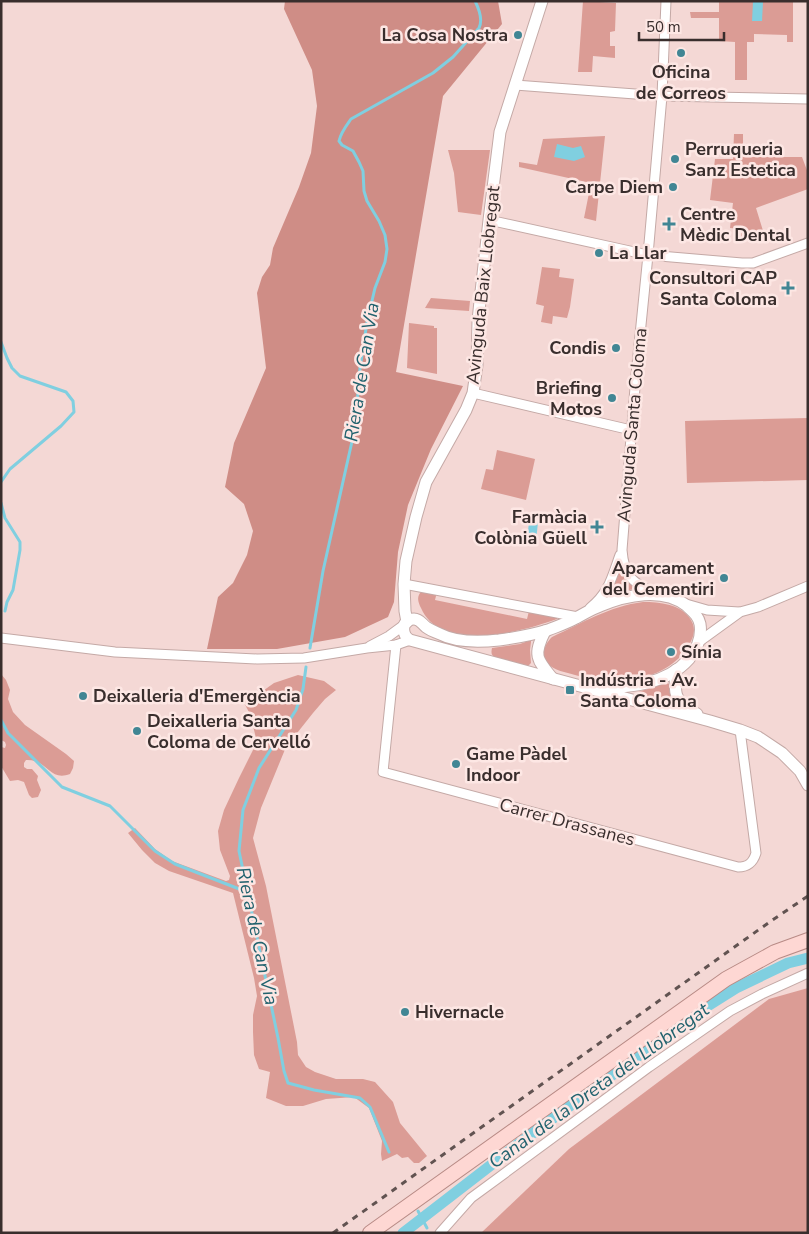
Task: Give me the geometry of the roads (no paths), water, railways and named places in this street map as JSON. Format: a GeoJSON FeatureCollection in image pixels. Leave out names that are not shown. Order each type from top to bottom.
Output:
{"type":"FeatureCollection","features":[{"type":"Feature","properties":{"kind":"main road"},"geometry":{"type":"LineString","coordinates":[[370,1233],[726,979],[775,952],[808,940]]}},
{"type":"Feature","properties":{"kind":"street","name":"Avinguda Baix Llobregat"},"geometry":{"type":"LineString","coordinates":[[406,623],[404,584],[406,561],[426,482],[466,410],[472,393],[477,365],[478,321],[500,132],[542,1]]}},
{"type":"Feature","properties":{"kind":"street","name":"Avinguda Santa Coloma"},"geometry":{"type":"LineString","coordinates":[[659,595],[640,587],[630,578],[623,565],[622,550],[631,430],[662,96],[666,1]]}},
{"type":"Feature","properties":{"kind":"street"},"geometry":{"type":"LineString","coordinates":[[515,85],[662,96],[808,99]]}},
{"type":"Feature","properties":{"kind":"street"},"geometry":{"type":"LineString","coordinates":[[489,220],[648,255],[742,263],[753,263],[808,243]]}},
{"type":"Feature","properties":{"kind":"street"},"geometry":{"type":"LineString","coordinates":[[472,393],[631,430]]}},
{"type":"Feature","properties":{"kind":"street","name":"Avinguda Santa Coloma"},"geometry":{"type":"LineString","coordinates":[[577,618],[597,602],[608,587],[622,550]]}},
{"type":"Feature","properties":{"kind":"street"},"geometry":{"type":"LineString","coordinates":[[404,584],[577,618]]}},
{"type":"Feature","properties":{"kind":"street"},"geometry":{"type":"LineString","coordinates":[[367,648],[389,636],[412,619],[416,619],[424,626],[451,639],[467,641],[501,639],[545,631],[577,618],[598,606],[638,595],[659,595],[707,610],[740,612],[758,607],[808,586]]}},
{"type":"Feature","properties":{"kind":"street"},"geometry":{"type":"LineString","coordinates":[[682,603],[699,618],[701,629],[700,641]]}},
{"type":"Feature","properties":{"kind":"street"},"geometry":{"type":"LineString","coordinates":[[594,689],[625,688],[657,680],[676,670],[685,663],[700,641],[740,612]]}},
{"type":"Feature","properties":{"kind":"street"},"geometry":{"type":"LineString","coordinates":[[406,623],[403,632],[404,636],[413,641],[707,720],[758,737],[782,753],[800,771],[808,786]]}},
{"type":"Feature","properties":{"kind":"street"},"geometry":{"type":"LineString","coordinates":[[1,638],[115,652],[234,659],[293,659],[413,641],[422,638],[425,632],[424,626]]}},
{"type":"Feature","properties":{"kind":"street"},"geometry":{"type":"LineString","coordinates":[[545,631],[538,645],[538,655],[540,664],[553,679]]}},
{"type":"Feature","properties":{"kind":"street","name":"Carrer Drassanes"},"geometry":{"type":"LineString","coordinates":[[396,645],[384,772],[738,868],[750,864],[756,852],[740,730]]}},
{"type":"Feature","properties":{"kind":"street"},"geometry":{"type":"LineString","coordinates":[[676,670],[675,686],[677,699],[707,720]]}},
{"type":"Feature","properties":{"kind":"street"},"geometry":{"type":"LineString","coordinates":[[440,1233],[471,1198],[649,1067],[730,1011],[808,973]]}},
{"type":"Feature","properties":{"kind":"water"},"geometry":{"type":"Polygon","coordinates":[[[753,2],[763,2],[762,21],[752,21],[753,2]]]}},
{"type":"Feature","properties":{"kind":"water"},"geometry":{"type":"Polygon","coordinates":[[[557,144],[573,148],[581,146],[585,157],[574,161],[554,157],[557,144]]]}},
{"type":"Feature","properties":{"kind":"water"},"geometry":{"type":"Polygon","coordinates":[[[531,520],[538,522],[536,541],[527,540],[529,522],[531,520]]]}},
{"type":"Feature","properties":{"kind":"waterway","name":"Riera de Can Via"},"geometry":{"type":"LineString","coordinates":[[310,648],[323,571],[355,428],[360,368],[367,322],[375,288],[385,262],[387,249],[385,235],[367,201],[364,191],[363,171],[353,151],[342,145],[339,141],[342,132],[351,119],[433,73],[453,57],[479,28],[481,18],[475,1]]}},
{"type":"Feature","properties":{"kind":"waterway"},"geometry":{"type":"LineString","coordinates":[[1,342],[12,368],[20,376],[66,392],[73,401],[74,412],[61,426],[10,469],[1,482]]}},
{"type":"Feature","properties":{"kind":"waterway"},"geometry":{"type":"LineString","coordinates":[[1,503],[5,518],[20,542],[13,590],[5,611]]}},
{"type":"Feature","properties":{"kind":"waterway","name":"Riera de Can Via"},"geometry":{"type":"LineString","coordinates":[[306,667],[303,689],[296,710],[259,768],[243,810],[239,851],[288,1083],[314,1090],[360,1098],[370,1107],[389,1152]]}},
{"type":"Feature","properties":{"kind":"waterway"},"geometry":{"type":"LineString","coordinates":[[1,720],[8,733],[62,787],[110,806],[155,851],[175,864],[247,892]]}},
{"type":"Feature","properties":{"kind":"waterway","name":"Canal de la Dreta del Llobregat"},"geometry":{"type":"LineString","coordinates":[[403,1233],[526,1138],[701,1010],[736,988],[788,963],[808,958]]}},
{"type":"Feature","properties":{"kind":"waterway","name":"Riera de Can Via"},"geometry":{"type":"LineString","coordinates":[[418,1211],[427,1228]]}},
{"type":"Feature","properties":{"kind":"railway"},"geometry":{"type":"LineString","coordinates":[[333,1233],[808,896]]}},
{"type":"Feature","properties":{"kind":"place","name":"La Cosa Nostra"},"geometry":{"type":"Point","coordinates":[518,35]}},
{"type":"Feature","properties":{"kind":"place","name":"Oficina de Correos"},"geometry":{"type":"Point","coordinates":[681,53]}},
{"type":"Feature","properties":{"kind":"place","name":"Perruqueria Sanz Estetica"},"geometry":{"type":"Point","coordinates":[675,159]}},
{"type":"Feature","properties":{"kind":"place","name":"Carpe Diem"},"geometry":{"type":"Point","coordinates":[673,187]}},
{"type":"Feature","properties":{"kind":"place","name":"Centre Mèdic Dental"},"geometry":{"type":"Point","coordinates":[669,224]}},
{"type":"Feature","properties":{"kind":"place","name":"La Llar"},"geometry":{"type":"Point","coordinates":[599,253]}},
{"type":"Feature","properties":{"kind":"place","name":"Consultori CAP Santa Coloma"},"geometry":{"type":"Point","coordinates":[788,288]}},
{"type":"Feature","properties":{"kind":"place","name":"Condis"},"geometry":{"type":"Point","coordinates":[616,348]}},
{"type":"Feature","properties":{"kind":"place","name":"Briefing Motos"},"geometry":{"type":"Point","coordinates":[612,398]}},
{"type":"Feature","properties":{"kind":"place","name":"Farmàcia Colònia Güell"},"geometry":{"type":"Point","coordinates":[597,527]}},
{"type":"Feature","properties":{"kind":"place","name":"Aparcament del Cementiri"},"geometry":{"type":"Point","coordinates":[724,578]}},
{"type":"Feature","properties":{"kind":"place","name":"Sínia"},"geometry":{"type":"Point","coordinates":[671,652]}},
{"type":"Feature","properties":{"kind":"place","name":"Indústria - Av. Santa Coloma"},"geometry":{"type":"Point","coordinates":[570,690]}},
{"type":"Feature","properties":{"kind":"place","name":"Deixalleria d'Emergència"},"geometry":{"type":"Point","coordinates":[83,696]}},
{"type":"Feature","properties":{"kind":"place","name":"Deixalleria Santa Coloma de Cervelló"},"geometry":{"type":"Point","coordinates":[137,731]}},
{"type":"Feature","properties":{"kind":"place","name":"Game Pàdel Indoor"},"geometry":{"type":"Point","coordinates":[456,764]}},
{"type":"Feature","properties":{"kind":"place","name":"Hivernacle"},"geometry":{"type":"Point","coordinates":[405,1012]}}]}
